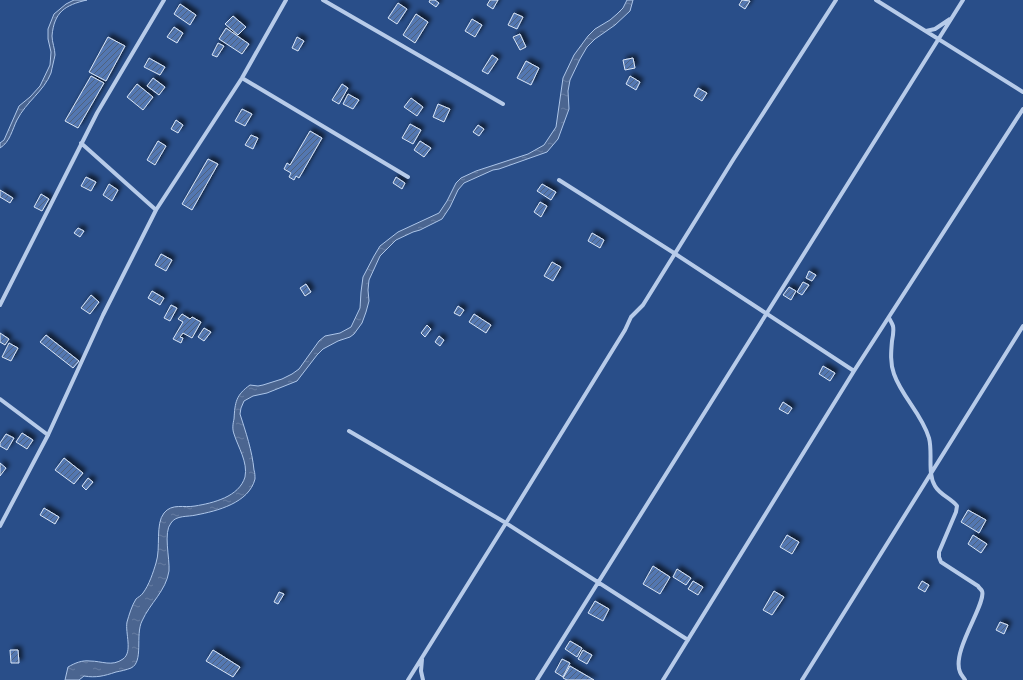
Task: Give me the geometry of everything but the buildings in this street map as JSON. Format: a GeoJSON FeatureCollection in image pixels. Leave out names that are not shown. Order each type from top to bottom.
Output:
{"type":"FeatureCollection","features":[{"type":"Feature","properties":{"kind":"street"},"geometry":{"type":"LineString","coordinates":[[0,305],[105,98],[164,0]]}},
{"type":"Feature","properties":{"kind":"street"},"geometry":{"type":"LineString","coordinates":[[0,526],[48,435],[103,315],[156,210],[242,78],[286,0]]}},
{"type":"Feature","properties":{"kind":"street"},"geometry":{"type":"LineString","coordinates":[[323,0],[503,104]]}},
{"type":"Feature","properties":{"kind":"street"},"geometry":{"type":"LineString","coordinates":[[408,680],[622,335],[631,317],[643,305],[737,153],[836,0]]}},
{"type":"Feature","properties":{"kind":"street"},"geometry":{"type":"LineString","coordinates":[[876,0],[1023,92]]}},
{"type":"Feature","properties":{"kind":"street"},"geometry":{"type":"LineString","coordinates":[[537,680],[963,0]]}},
{"type":"Feature","properties":{"kind":"street"},"geometry":{"type":"LineString","coordinates":[[926,31],[934,29],[952,17]]}},
{"type":"Feature","properties":{"kind":"street"},"geometry":{"type":"LineString","coordinates":[[242,78],[408,177]]}},
{"type":"Feature","properties":{"kind":"street"},"geometry":{"type":"LineString","coordinates":[[663,680],[854,371],[1023,109]]}},
{"type":"Feature","properties":{"kind":"street"},"geometry":{"type":"LineString","coordinates":[[81,143],[156,210]]}},
{"type":"Feature","properties":{"kind":"street"},"geometry":{"type":"LineString","coordinates":[[559,180],[674,253],[854,371]]}},
{"type":"Feature","properties":{"kind":"street"},"geometry":{"type":"LineString","coordinates":[[889,318],[893,325],[890,355],[893,373],[900,388],[921,419],[929,438],[931,451],[930,475],[933,483],[939,491],[954,501],[957,506],[956,512],[939,552],[939,557],[942,562],[978,586],[982,591],[982,598],[968,628],[958,662],[960,672],[965,680]]}},
{"type":"Feature","properties":{"kind":"street"},"geometry":{"type":"LineString","coordinates":[[802,680],[1023,326]]}},
{"type":"Feature","properties":{"kind":"street"},"geometry":{"type":"LineString","coordinates":[[0,399],[48,435]]}},
{"type":"Feature","properties":{"kind":"street"},"geometry":{"type":"LineString","coordinates":[[349,431],[506,523],[688,640]]}},
{"type":"Feature","properties":{"kind":"street"},"geometry":{"type":"LineString","coordinates":[[422,657],[421,671],[423,680]]}},
{"type":"Feature","properties":{"kind":"water"},"geometry":{"type":"Polygon","coordinates":[[[74,0],[87,0],[67,7],[58,15],[53,28],[52,36],[55,55],[51,73],[44,85],[25,108],[17,120],[8,139],[0,148],[0,143],[4,140],[19,106],[40,86],[50,65],[51,52],[48,39],[48,29],[54,14],[66,4],[74,0]]]}},
{"type":"Feature","properties":{"kind":"water"},"geometry":{"type":"Polygon","coordinates":[[[627,0],[633,0],[630,11],[615,25],[595,39],[587,47],[580,59],[570,80],[568,91],[569,109],[558,139],[547,152],[493,170],[464,183],[458,190],[450,207],[442,219],[396,240],[380,256],[369,280],[369,301],[366,312],[362,323],[354,334],[323,349],[297,381],[267,393],[253,396],[244,401],[240,414],[255,473],[255,479],[252,487],[239,500],[222,508],[193,516],[179,517],[171,523],[167,533],[169,571],[165,585],[142,621],[139,633],[138,654],[135,665],[129,669],[104,676],[84,676],[79,680],[65,680],[68,667],[81,661],[115,663],[126,656],[128,652],[127,622],[136,599],[145,590],[154,571],[158,550],[160,523],[164,513],[174,507],[195,506],[217,501],[237,490],[242,484],[246,471],[233,428],[237,399],[242,392],[250,385],[263,385],[292,374],[299,369],[319,341],[325,336],[340,333],[351,327],[360,308],[363,277],[380,246],[398,232],[439,213],[456,183],[461,178],[476,171],[528,154],[544,145],[556,127],[563,78],[574,55],[588,36],[595,29],[617,14],[623,8],[627,0]]]}}]}
